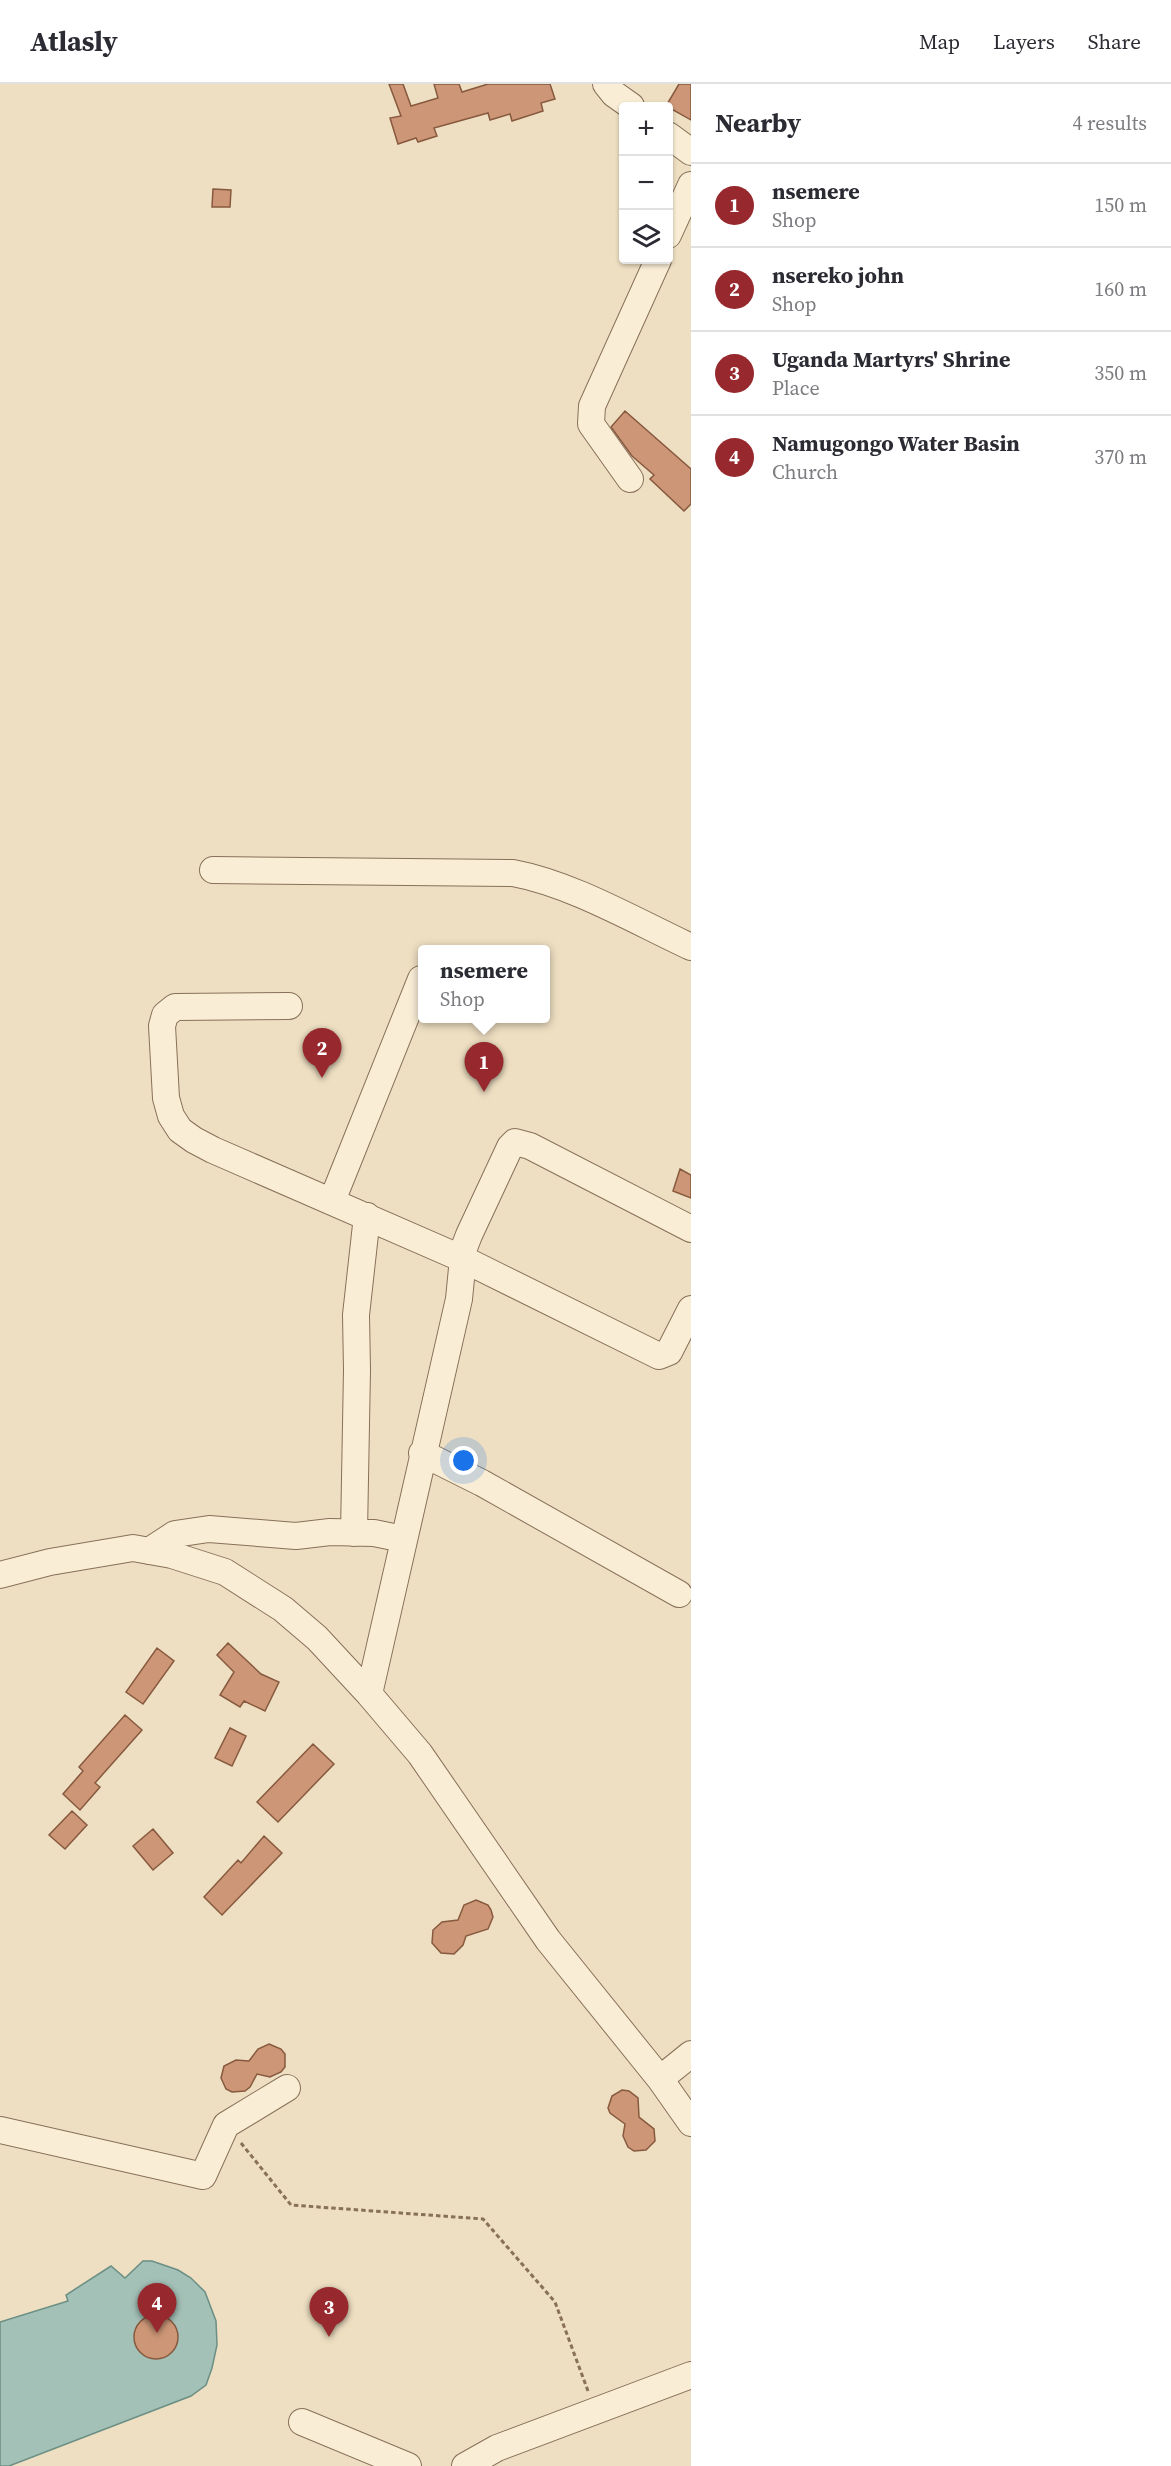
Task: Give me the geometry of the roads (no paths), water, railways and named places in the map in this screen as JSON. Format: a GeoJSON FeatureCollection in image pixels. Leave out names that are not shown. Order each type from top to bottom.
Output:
{"type":"FeatureCollection","features":[{"type":"Feature","properties":{"kind":"street"},"geometry":{"type":"LineString","coordinates":[[606,84],[626,102]]}},
{"type":"Feature","properties":{"kind":"street"},"geometry":{"type":"LineString","coordinates":[[673,138],[691,152]]}},
{"type":"Feature","properties":{"kind":"street"},"geometry":{"type":"LineString","coordinates":[[673,226],[691,185]]}},
{"type":"Feature","properties":{"kind":"street"},"geometry":{"type":"LineString","coordinates":[[630,479],[591,424],[592,406],[656,264]]}},
{"type":"Feature","properties":{"kind":"street"},"geometry":{"type":"LineString","coordinates":[[213,870],[513,873],[536,877],[561,887],[691,947]]}},
{"type":"Feature","properties":{"kind":"street"},"geometry":{"type":"LineString","coordinates":[[332,1201],[418,986]]}},
{"type":"Feature","properties":{"kind":"street"},"geometry":{"type":"LineString","coordinates":[[289,1006],[175,1007],[165,1015],[162,1026],[166,1098],[171,1116],[180,1130],[194,1140],[463,1258],[659,1356],[669,1352],[691,1308]]}},
{"type":"Feature","properties":{"kind":"street"},"geometry":{"type":"LineString","coordinates":[[369,1694],[422,1453],[459,1299],[463,1258],[469,1234],[510,1147],[516,1142],[530,1146],[691,1229]]}},
{"type":"Feature","properties":{"kind":"street"},"geometry":{"type":"LineString","coordinates":[[354,1533],[356,1315],[367,1216]]}},
{"type":"Feature","properties":{"kind":"street"},"geometry":{"type":"LineString","coordinates":[[422,1453],[482,1483],[679,1594]]}},
{"type":"Feature","properties":{"kind":"street"},"geometry":{"type":"LineString","coordinates":[[149,1551],[165,1538],[191,1530],[232,1530],[296,1536],[330,1532],[374,1533],[403,1539]]}},
{"type":"Feature","properties":{"kind":"street"},"geometry":{"type":"LineString","coordinates":[[0,1575],[50,1562],[133,1548],[172,1555],[225,1572],[283,1609],[317,1638],[420,1754],[548,1940],[660,2079],[691,2123]]}},
{"type":"Feature","properties":{"kind":"street"},"geometry":{"type":"LineString","coordinates":[[660,2079],[691,2054]]}},
{"type":"Feature","properties":{"kind":"street"},"geometry":{"type":"LineString","coordinates":[[0,2130],[203,2176],[226,2125],[287,2088]]}},
{"type":"Feature","properties":{"kind":"street"},"geometry":{"type":"LineString","coordinates":[[465,2466],[497,2448],[691,2375]]}},
{"type":"Feature","properties":{"kind":"street"},"geometry":{"type":"LineString","coordinates":[[302,2422],[408,2466]]}},
{"type":"Feature","properties":{"kind":"water"},"geometry":{"type":"Polygon","coordinates":[[[143,2261],[152,2261],[178,2270],[191,2278],[205,2292],[216,2321],[217,2345],[206,2385],[191,2396],[9,2466],[0,2466],[0,2322],[68,2301],[66,2295],[111,2266],[125,2278],[143,2261]]]}},
{"type":"Feature","properties":{"kind":"place","name":"nsereko john"},"geometry":{"type":"Point","coordinates":[322,1078]}},
{"type":"Feature","properties":{"kind":"place","name":"nsemere"},"geometry":{"type":"Point","coordinates":[484,1092]}},
{"type":"Feature","properties":{"kind":"place","name":"Namugongo Water Basin"},"geometry":{"type":"Point","coordinates":[157,2333]}},
{"type":"Feature","properties":{"kind":"place","name":"Uganda Martyrs' Shrine"},"geometry":{"type":"Point","coordinates":[329,2337]}}]}
